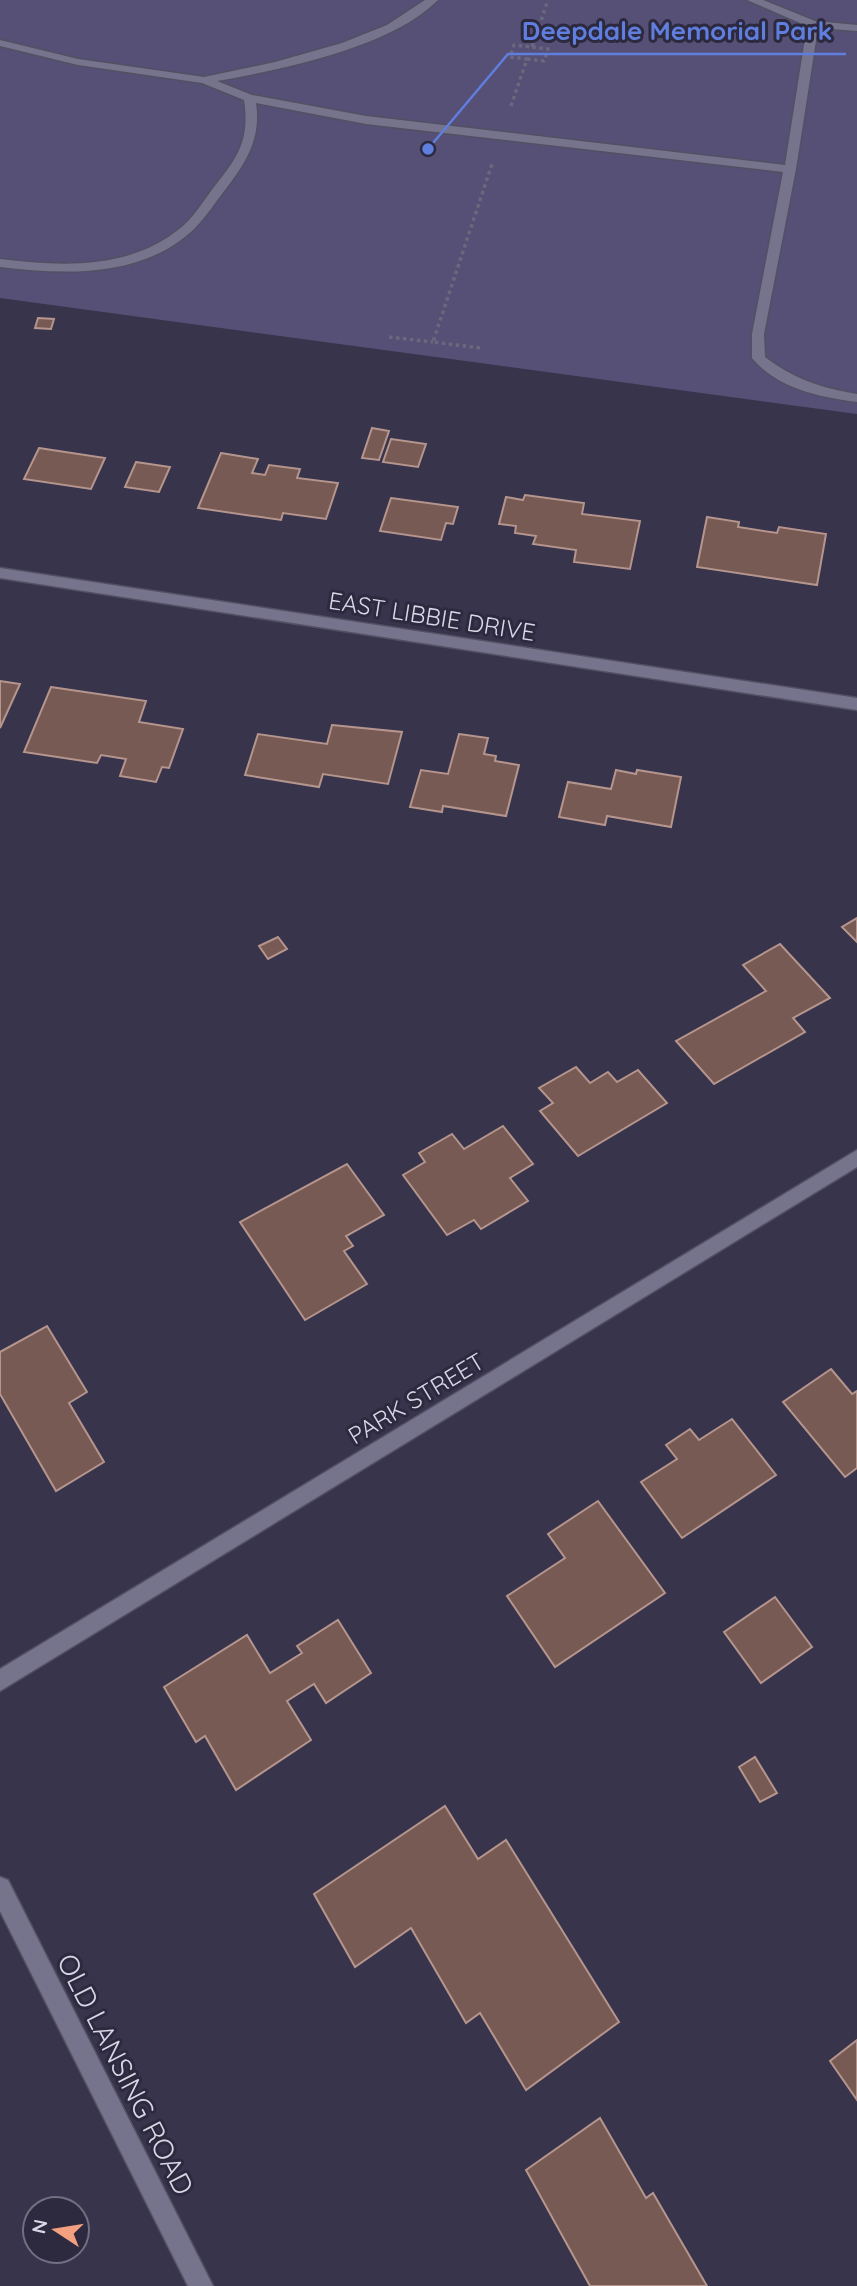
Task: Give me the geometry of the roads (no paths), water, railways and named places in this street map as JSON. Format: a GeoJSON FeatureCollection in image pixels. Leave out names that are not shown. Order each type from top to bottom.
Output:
{"type":"FeatureCollection","features":[{"type":"Feature","properties":{"kind":"street"},"geometry":{"type":"LineString","coordinates":[[204,80],[272,69],[335,49],[394,26],[432,0]]}},
{"type":"Feature","properties":{"kind":"street"},"geometry":{"type":"LineString","coordinates":[[753,0],[813,24],[857,27]]}},
{"type":"Feature","properties":{"kind":"street"},"geometry":{"type":"LineString","coordinates":[[813,24],[790,169],[758,334],[759,358],[783,379],[825,394],[857,398]]}},
{"type":"Feature","properties":{"kind":"street"},"geometry":{"type":"LineString","coordinates":[[0,43],[78,62],[204,80],[249,98],[366,120],[790,169]]}},
{"type":"Feature","properties":{"kind":"street"},"geometry":{"type":"LineString","coordinates":[[0,263],[61,269],[107,265],[138,257],[165,244],[189,228],[242,157],[251,141],[255,123],[249,98]]}},
{"type":"Feature","properties":{"kind":"street","name":"EAST LIBBIE DRIVE"},"geometry":{"type":"LineString","coordinates":[[0,573],[857,704]]}},
{"type":"Feature","properties":{"kind":"street","name":"PARK STREET"},"geometry":{"type":"LineString","coordinates":[[0,1681],[857,1158]]}},
{"type":"Feature","properties":{"kind":"street","name":"OLD LANSING ROAD"},"geometry":{"type":"LineString","coordinates":[[0,1888],[201,2286]]}},
{"type":"Feature","properties":{"kind":"place","name":"Deepdale Memorial Park"},"geometry":{"type":"Point","coordinates":[428,149]}}]}
